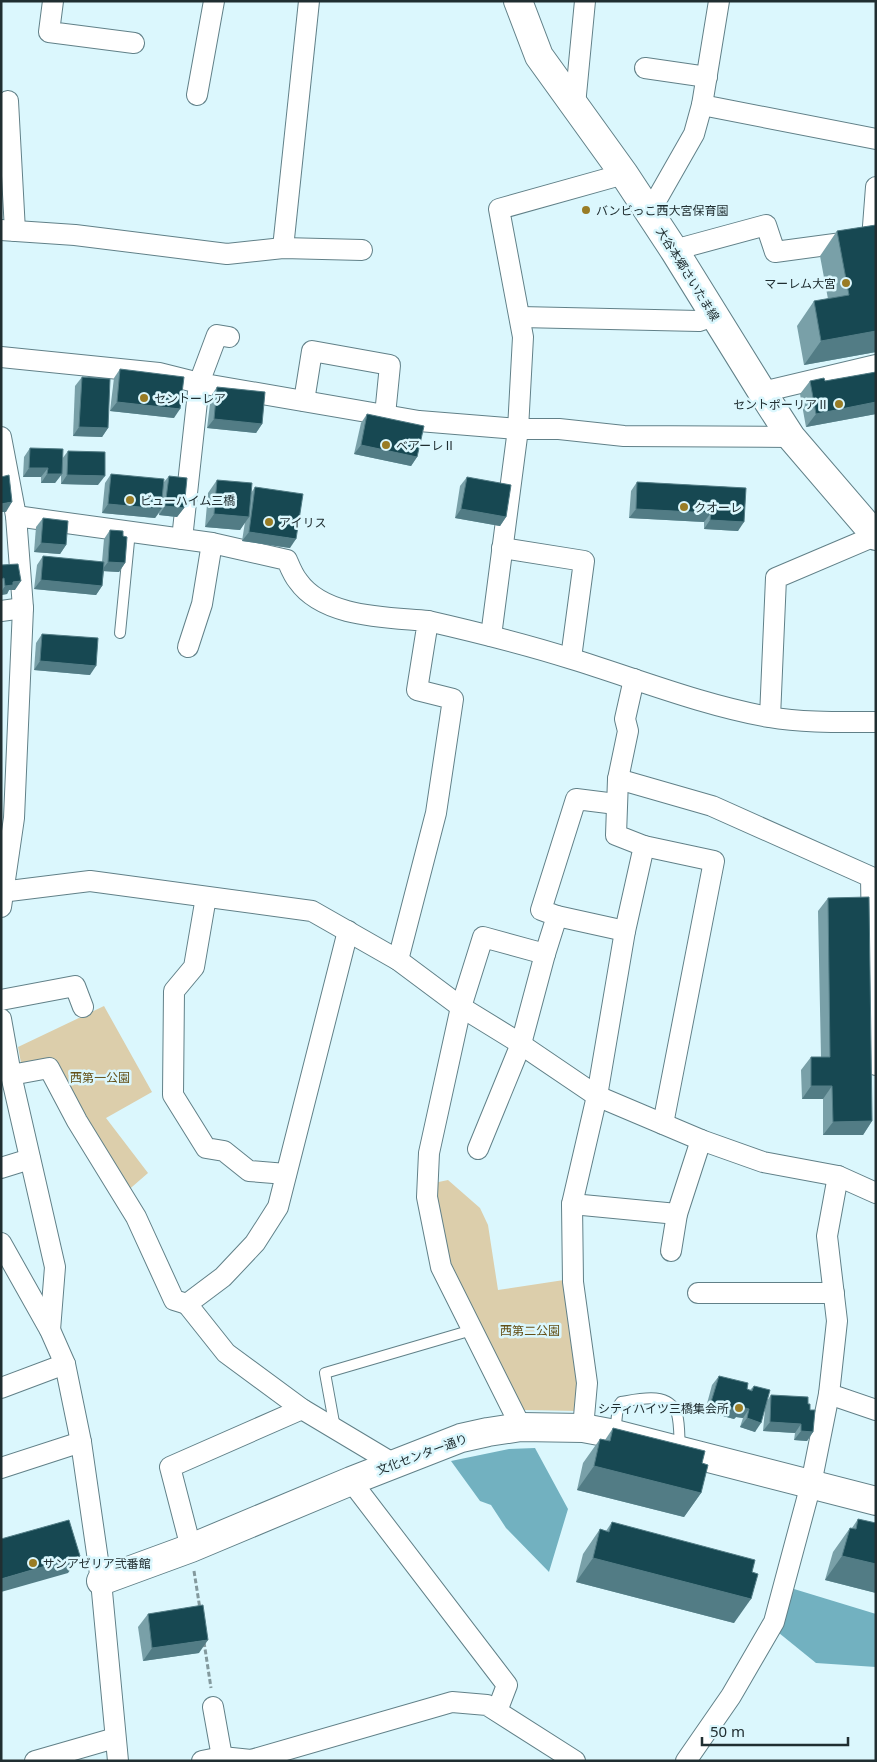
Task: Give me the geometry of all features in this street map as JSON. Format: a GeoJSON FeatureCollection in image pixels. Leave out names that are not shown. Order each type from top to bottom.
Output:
{"type":"FeatureCollection","features":[{"type":"Feature","properties":{"kind":"street"},"geometry":{"type":"LineString","coordinates":[[53,1],[50,32],[134,43]]}},
{"type":"Feature","properties":{"kind":"street"},"geometry":{"type":"LineString","coordinates":[[197,95],[214,1]]}},
{"type":"Feature","properties":{"kind":"street"},"geometry":{"type":"LineString","coordinates":[[283,248],[309,1]]}},
{"type":"Feature","properties":{"kind":"street","name":"大谷本郷さいたま線"},"geometry":{"type":"LineString","coordinates":[[518,1],[539,56],[624,174],[674,250],[762,392],[792,436],[876,536]]}},
{"type":"Feature","properties":{"kind":"street"},"geometry":{"type":"LineString","coordinates":[[575,105],[585,1]]}},
{"type":"Feature","properties":{"kind":"street"},"geometry":{"type":"LineString","coordinates":[[649,213],[694,134],[702,105],[719,1]]}},
{"type":"Feature","properties":{"kind":"street"},"geometry":{"type":"LineString","coordinates":[[645,68],[707,77]]}},
{"type":"Feature","properties":{"kind":"street"},"geometry":{"type":"LineString","coordinates":[[8,101],[8,230],[75,235],[226,254],[283,248],[362,250]]}},
{"type":"Feature","properties":{"kind":"street"},"geometry":{"type":"LineString","coordinates":[[702,105],[876,140]]}},
{"type":"Feature","properties":{"kind":"street"},"geometry":{"type":"LineString","coordinates":[[491,636],[518,429],[523,337],[499,208],[624,174]]}},
{"type":"Feature","properties":{"kind":"street"},"geometry":{"type":"LineString","coordinates":[[674,250],[766,225],[775,252],[872,239],[876,187]]}},
{"type":"Feature","properties":{"kind":"street"},"geometry":{"type":"LineString","coordinates":[[520,317],[699,321],[714,316]]}},
{"type":"Feature","properties":{"kind":"street"},"geometry":{"type":"LineString","coordinates":[[182,539],[198,383],[217,335],[230,337]]}},
{"type":"Feature","properties":{"kind":"street"},"geometry":{"type":"LineString","coordinates":[[304,401],[312,351],[390,366],[385,415]]}},
{"type":"Feature","properties":{"kind":"street"},"geometry":{"type":"LineString","coordinates":[[1,357],[159,373],[198,383],[419,421],[518,429],[559,429],[624,436],[792,436]]}},
{"type":"Feature","properties":{"kind":"street"},"geometry":{"type":"LineString","coordinates":[[762,392],[876,365]]}},
{"type":"Feature","properties":{"kind":"street"},"geometry":{"type":"LineString","coordinates":[[1,437],[16,516],[23,608],[2,897],[90,881],[312,911],[398,960],[461,1007],[521,1044],[597,1096],[701,1140],[763,1162],[838,1176],[876,1193]]}},
{"type":"Feature","properties":{"kind":"street"},"geometry":{"type":"LineString","coordinates":[[16,516],[212,543],[287,560],[298,581],[316,599],[354,614],[428,621],[491,636],[571,658],[721,706],[770,717],[824,722],[876,722]]}},
{"type":"Feature","properties":{"kind":"street"},"geometry":{"type":"LineString","coordinates":[[770,717],[776,578],[876,536]]}},
{"type":"Feature","properties":{"kind":"street"},"geometry":{"type":"LineString","coordinates":[[188,647],[202,604],[212,543]]}},
{"type":"Feature","properties":{"kind":"street"},"geometry":{"type":"LineString","coordinates":[[502,548],[584,561],[571,658]]}},
{"type":"Feature","properties":{"kind":"street"},"geometry":{"type":"LineString","coordinates":[[1,611],[23,608]]}},
{"type":"Feature","properties":{"kind":"street"},"geometry":{"type":"LineString","coordinates":[[398,960],[436,813],[453,699],[417,690],[428,621]]}},
{"type":"Feature","properties":{"kind":"street"},"geometry":{"type":"LineString","coordinates":[[634,679],[625,719],[628,731],[618,779],[616,835],[644,846],[714,861],[662,1124]]}},
{"type":"Feature","properties":{"kind":"street"},"geometry":{"type":"LineString","coordinates":[[618,779],[712,806],[873,877],[874,1059],[876,1065]]}},
{"type":"Feature","properties":{"kind":"street"},"geometry":{"type":"LineString","coordinates":[[616,804],[576,799],[541,910],[557,916],[625,931]]}},
{"type":"Feature","properties":{"kind":"street"},"geometry":{"type":"LineString","coordinates":[[583,1428],[587,1383],[573,1282],[572,1204],[597,1096],[625,931],[644,846]]}},
{"type":"Feature","properties":{"kind":"street"},"geometry":{"type":"LineString","coordinates":[[206,897],[194,967],[174,991],[173,1095],[206,1148],[224,1152],[249,1172],[286,1174]]}},
{"type":"Feature","properties":{"kind":"street"},"geometry":{"type":"LineString","coordinates":[[478,1149],[521,1044],[557,916]]}},
{"type":"Feature","properties":{"kind":"street"},"geometry":{"type":"LineString","coordinates":[[187,1304],[223,1277],[255,1243],[278,1207],[348,931]]}},
{"type":"Feature","properties":{"kind":"street"},"geometry":{"type":"LineString","coordinates":[[521,1427],[441,1267],[428,1197],[429,1153],[461,1007],[483,937],[545,954]]}},
{"type":"Feature","properties":{"kind":"street"},"geometry":{"type":"LineString","coordinates":[[1,1000],[76,986],[83,1008]]}},
{"type":"Feature","properties":{"kind":"street"},"geometry":{"type":"LineString","coordinates":[[1,1018],[11,1075],[55,1267],[50,1330]]}},
{"type":"Feature","properties":{"kind":"street"},"geometry":{"type":"LineString","coordinates":[[11,1075],[49,1068],[77,1121],[136,1217],[174,1300],[187,1304],[226,1353],[302,1409],[394,1464]]}},
{"type":"Feature","properties":{"kind":"street"},"geometry":{"type":"LineString","coordinates":[[671,1251],[677,1214],[701,1140]]}},
{"type":"Feature","properties":{"kind":"street"},"geometry":{"type":"LineString","coordinates":[[1,1168],[30,1159]]}},
{"type":"Feature","properties":{"kind":"street"},"geometry":{"type":"LineString","coordinates":[[686,1761],[731,1696],[774,1622],[811,1484],[829,1394],[837,1321],[826,1236],[838,1176]]}},
{"type":"Feature","properties":{"kind":"street"},"geometry":{"type":"LineString","coordinates":[[572,1204],[677,1214]]}},
{"type":"Feature","properties":{"kind":"street"},"geometry":{"type":"LineString","coordinates":[[1,1244],[50,1330],[65,1364],[81,1442],[100,1581],[118,1761]]}},
{"type":"Feature","properties":{"kind":"street"},"geometry":{"type":"LineString","coordinates":[[698,1293],[834,1293]]}},
{"type":"Feature","properties":{"kind":"street"},"geometry":{"type":"LineString","coordinates":[[1,1388],[65,1364]]}},
{"type":"Feature","properties":{"kind":"street"},"geometry":{"type":"LineString","coordinates":[[829,1394],[876,1410]]}},
{"type":"Feature","properties":{"kind":"street"},"geometry":{"type":"LineString","coordinates":[[191,1548],[170,1466],[302,1409]]}},
{"type":"Feature","properties":{"kind":"street","name":"文化センター通り"},"geometry":{"type":"LineString","coordinates":[[100,1581],[191,1548],[351,1481],[461,1438],[521,1427],[583,1428],[614,1434],[876,1501]]}},
{"type":"Feature","properties":{"kind":"street"},"geometry":{"type":"LineString","coordinates":[[1,1468],[81,1442]]}},
{"type":"Feature","properties":{"kind":"street"},"geometry":{"type":"LineString","coordinates":[[351,1481],[507,1685],[497,1711]]}},
{"type":"Feature","properties":{"kind":"street"},"geometry":{"type":"LineString","coordinates":[[202,1761],[222,1757],[251,1760],[452,1702],[487,1705],[575,1761]]}},
{"type":"Feature","properties":{"kind":"street"},"geometry":{"type":"LineString","coordinates":[[214,1707],[222,1757]]}},
{"type":"Feature","properties":{"kind":"street"},"geometry":{"type":"LineString","coordinates":[[35,1761],[115,1738]]}},
{"type":"Feature","properties":{"kind":"lane"},"geometry":{"type":"LineString","coordinates":[[120,633],[130,531]]}},
{"type":"Feature","properties":{"kind":"lane"},"geometry":{"type":"LineString","coordinates":[[335,1429],[324,1373],[472,1330]]}},
{"type":"Feature","properties":{"kind":"lane"},"geometry":{"type":"LineString","coordinates":[[614,1434],[618,1406],[621,1402],[655,1398],[665,1401],[677,1414],[680,1451]]}},
{"type":"Feature","properties":{"kind":"path"},"geometry":{"type":"LineString","coordinates":[[191,1548],[200,1613]]}},
{"type":"Feature","properties":{"kind":"path"},"geometry":{"type":"LineString","coordinates":[[204,1641],[214,1707]]}},
{"type":"Feature","properties":{"kind":"green space","name":"西第一公園"},"geometry":{"type":"Polygon","coordinates":[[[104,1006],[152,1092],[106,1118],[148,1173],[125,1193],[51,1064],[22,1068],[18,1047],[104,1006]]]}},
{"type":"Feature","properties":{"kind":"green space","name":"西第二公園"},"geometry":{"type":"Polygon","coordinates":[[[448,1180],[480,1208],[488,1225],[498,1290],[564,1280],[581,1385],[578,1411],[523,1410],[449,1265],[434,1183],[448,1180]]]}},
{"type":"Feature","properties":{"kind":"water"},"geometry":{"type":"Polygon","coordinates":[[[535,1448],[568,1509],[549,1572],[506,1528],[491,1505],[480,1501],[451,1461],[509,1449],[535,1448]]]}},
{"type":"Feature","properties":{"kind":"water"},"geometry":{"type":"Polygon","coordinates":[[[794,1589],[876,1614],[876,1667],[816,1663],[779,1633],[794,1589]]]}},
{"type":"Feature","properties":{"kind":"building"},"geometry":{"type":"Polygon","coordinates":[[[876,225],[876,331],[821,341],[814,301],[849,295],[837,231],[876,225]]]}},
{"type":"Feature","properties":{"kind":"building","name":"セントーレア"},"geometry":{"type":"Polygon","coordinates":[[[120,369],[184,377],[180,409],[117,402],[120,369]]]}},
{"type":"Feature","properties":{"kind":"building"},"geometry":{"type":"Polygon","coordinates":[[[876,372],[876,402],[816,414],[810,381],[824,378],[825,381],[876,372]]]}},
{"type":"Feature","properties":{"kind":"building"},"geometry":{"type":"Polygon","coordinates":[[[82,377],[110,379],[108,428],[79,427],[82,377]]]}},
{"type":"Feature","properties":{"kind":"building"},"geometry":{"type":"Polygon","coordinates":[[[217,387],[265,392],[262,424],[214,419],[217,387]]]}},
{"type":"Feature","properties":{"kind":"building","name":"ベアーレⅡ"},"geometry":{"type":"Polygon","coordinates":[[[367,414],[424,426],[417,457],[361,445],[367,414]]]}},
{"type":"Feature","properties":{"kind":"building"},"geometry":{"type":"Polygon","coordinates":[[[30,448],[63,449],[62,474],[47,474],[48,468],[29,468],[30,448]]]}},
{"type":"Feature","properties":{"kind":"building"},"geometry":{"type":"Polygon","coordinates":[[[68,451],[105,452],[105,476],[67,475],[68,451]]]}},
{"type":"Feature","properties":{"kind":"building","name":"ビューハイム三橋"},"geometry":{"type":"Polygon","coordinates":[[[111,474],[164,479],[161,509],[108,504],[111,474]]]}},
{"type":"Feature","properties":{"kind":"building"},"geometry":{"type":"Polygon","coordinates":[[[9,475],[12,502],[1,504],[1,477],[9,475]]]}},
{"type":"Feature","properties":{"kind":"building"},"geometry":{"type":"Polygon","coordinates":[[[169,476],[187,478],[184,508],[165,506],[169,476]]]}},
{"type":"Feature","properties":{"kind":"building"},"geometry":{"type":"Polygon","coordinates":[[[467,477],[511,485],[506,517],[461,509],[467,477]]]}},
{"type":"Feature","properties":{"kind":"building"},"geometry":{"type":"Polygon","coordinates":[[[217,480],[252,483],[249,517],[214,514],[217,480]]]}},
{"type":"Feature","properties":{"kind":"building","name":"クオーレ"},"geometry":{"type":"Polygon","coordinates":[[[637,482],[746,488],[744,522],[710,520],[711,513],[636,509],[637,482]]]}},
{"type":"Feature","properties":{"kind":"building","name":"アイリス"},"geometry":{"type":"Polygon","coordinates":[[[255,487],[303,494],[296,539],[249,532],[255,487]]]}},
{"type":"Feature","properties":{"kind":"building"},"geometry":{"type":"Polygon","coordinates":[[[43,518],[68,521],[66,545],[41,543],[43,518]]]}},
{"type":"Feature","properties":{"kind":"building"},"geometry":{"type":"Polygon","coordinates":[[[110,530],[123,531],[123,536],[127,537],[125,563],[108,562],[110,530]]]}},
{"type":"Feature","properties":{"kind":"building"},"geometry":{"type":"Polygon","coordinates":[[[43,556],[104,562],[102,586],[41,580],[43,556]]]}},
{"type":"Feature","properties":{"kind":"building"},"geometry":{"type":"Polygon","coordinates":[[[18,564],[21,581],[5,586],[4,578],[1,579],[1,565],[18,564]]]}},
{"type":"Feature","properties":{"kind":"building"},"geometry":{"type":"Polygon","coordinates":[[[42,634],[98,638],[96,666],[40,661],[42,634]]]}},
{"type":"Feature","properties":{"kind":"building"},"geometry":{"type":"Polygon","coordinates":[[[869,897],[872,1121],[833,1122],[832,1086],[811,1086],[811,1057],[830,1057],[828,898],[869,897]]]}},
{"type":"Feature","properties":{"kind":"building"},"geometry":{"type":"Polygon","coordinates":[[[719,1376],[748,1383],[747,1389],[752,1391],[754,1386],[770,1390],[761,1423],[747,1418],[749,1409],[741,1407],[740,1410],[711,1402],[719,1376]]]}},
{"type":"Feature","properties":{"kind":"building"},"geometry":{"type":"Polygon","coordinates":[[[771,1395],[808,1397],[810,1410],[815,1410],[813,1432],[801,1431],[801,1424],[770,1422],[771,1395]]]}},
{"type":"Feature","properties":{"kind":"building"},"geometry":{"type":"Polygon","coordinates":[[[613,1428],[705,1451],[702,1463],[708,1465],[701,1493],[594,1466],[600,1439],[610,1441],[613,1428]]]}},
{"type":"Feature","properties":{"kind":"building"},"geometry":{"type":"Polygon","coordinates":[[[858,1519],[876,1523],[876,1564],[842,1556],[850,1528],[856,1529],[858,1519]]]}},
{"type":"Feature","properties":{"kind":"building"},"geometry":{"type":"Polygon","coordinates":[[[69,1520],[80,1556],[1,1579],[1,1539],[69,1520]]]}},
{"type":"Feature","properties":{"kind":"building"},"geometry":{"type":"Polygon","coordinates":[[[612,1522],[755,1560],[752,1572],[758,1574],[751,1599],[593,1558],[600,1529],[609,1532],[612,1522]]]}},
{"type":"Feature","properties":{"kind":"building"},"geometry":{"type":"Polygon","coordinates":[[[203,1605],[208,1640],[152,1648],[148,1614],[203,1605]]]}},
{"type":"Feature","properties":{"kind":"place","name":"バンビっこ西大宮保育園"},"geometry":{"type":"Point","coordinates":[586,210]}},
{"type":"Feature","properties":{"kind":"place","name":"マーレム大宮"},"geometry":{"type":"Point","coordinates":[846,283]}},
{"type":"Feature","properties":{"kind":"place","name":"セントーレア"},"geometry":{"type":"Point","coordinates":[144,398]}},
{"type":"Feature","properties":{"kind":"place","name":"セントポーリアⅡ"},"geometry":{"type":"Point","coordinates":[839,404]}},
{"type":"Feature","properties":{"kind":"place","name":"ベアーレⅡ"},"geometry":{"type":"Point","coordinates":[386,445]}},
{"type":"Feature","properties":{"kind":"place","name":"ビューハイム三橋"},"geometry":{"type":"Point","coordinates":[130,500]}},
{"type":"Feature","properties":{"kind":"place","name":"クオーレ"},"geometry":{"type":"Point","coordinates":[684,507]}},
{"type":"Feature","properties":{"kind":"place","name":"アイリス"},"geometry":{"type":"Point","coordinates":[269,522]}},
{"type":"Feature","properties":{"kind":"place","name":"シティハイツ三橋集会所"},"geometry":{"type":"Point","coordinates":[739,1408]}},
{"type":"Feature","properties":{"kind":"place","name":"サンアゼリア弐番館"},"geometry":{"type":"Point","coordinates":[33,1563]}}]}
